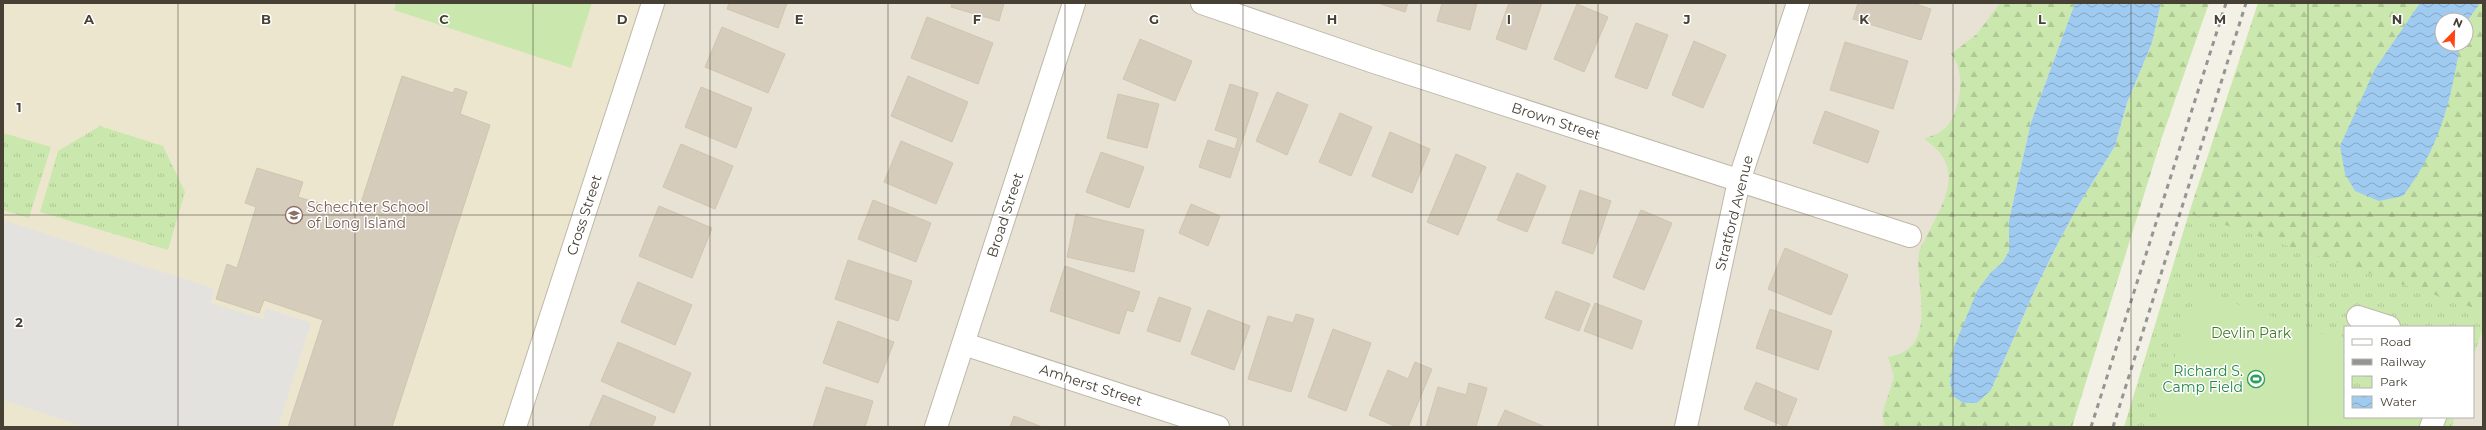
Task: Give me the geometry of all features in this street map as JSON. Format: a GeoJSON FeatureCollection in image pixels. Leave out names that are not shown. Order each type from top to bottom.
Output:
{"type":"FeatureCollection","features":[{"type":"Feature","properties":{"kind":"street","name":"Cross Street"},"geometry":{"type":"LineString","coordinates":[[515,427],[653,3]]}},
{"type":"Feature","properties":{"kind":"street","name":"Broad Street"},"geometry":{"type":"LineString","coordinates":[[936,427],[1074,3]]}},
{"type":"Feature","properties":{"kind":"street","name":"Brown Street"},"geometry":{"type":"LineString","coordinates":[[1202,3],[1739,181],[1910,236]]}},
{"type":"Feature","properties":{"kind":"street","name":"Stratford Avenue"},"geometry":{"type":"LineString","coordinates":[[1686,427],[1739,181],[1798,3]]}},
{"type":"Feature","properties":{"kind":"street"},"geometry":{"type":"LineString","coordinates":[[2358,317],[2385,326]]}},
{"type":"Feature","properties":{"kind":"street","name":"Amherst Street"},"geometry":{"type":"LineString","coordinates":[[964,344],[1218,427]]}},
{"type":"Feature","properties":{"kind":"shaded area","name":"Schechter School of Long Island"},"geometry":{"type":"Polygon","coordinates":[[[3,3],[653,3],[516,427],[3,427],[3,3]]]}},
{"type":"Feature","properties":{"kind":"shaded area"},"geometry":{"type":"Polygon","coordinates":[[[653,3],[2052,3],[1912,427],[516,427],[653,3]]]}},
{"type":"Feature","properties":{"kind":"shaded area"},"geometry":{"type":"Polygon","coordinates":[[[3,220],[215,289],[211,303],[263,319],[266,308],[311,323],[278,427],[85,427],[3,400],[3,220]]]}},
{"type":"Feature","properties":{"kind":"shaded area"},"geometry":{"type":"Polygon","coordinates":[[[2483,328],[2483,427],[2452,427],[2455,418],[2474,418],[2474,356],[2483,328]]]}},
{"type":"Feature","properties":{"kind":"green space"},"geometry":{"type":"Polygon","coordinates":[[[396,3],[592,3],[571,68],[394,10],[396,3]]]}},
{"type":"Feature","properties":{"kind":"green space"},"geometry":{"type":"Polygon","coordinates":[[[2000,3],[2075,3],[2031,122],[2009,220],[2009,251],[2002,263],[1991,272],[1954,347],[1950,383],[1991,390],[2034,292],[2056,247],[2078,206],[2115,146],[2127,103],[2152,43],[2161,3],[2209,3],[2161,140],[2072,427],[1885,427],[1882,414],[1894,377],[1888,357],[1904,352],[1914,342],[1920,329],[1922,314],[1918,266],[1919,252],[1941,208],[1949,179],[1947,165],[1939,151],[1924,139],[1938,133],[1948,125],[1957,106],[1960,88],[1959,69],[1951,54],[1977,34],[2000,3]]]}},
{"type":"Feature","properties":{"kind":"green space"},"geometry":{"type":"Polygon","coordinates":[[[2258,3],[2483,3],[2483,318],[2217,235],[2189,213],[2258,3]]]}},
{"type":"Feature","properties":{"kind":"green space"},"geometry":{"type":"Polygon","coordinates":[[[100,126],[163,146],[185,192],[168,250],[40,212],[58,151],[100,126]]]}},
{"type":"Feature","properties":{"kind":"green space"},"geometry":{"type":"Polygon","coordinates":[[[3,133],[51,147],[29,218],[3,210],[3,133]]]}},
{"type":"Feature","properties":{"kind":"green space","name":"Devlin Park"},"geometry":{"type":"Polygon","coordinates":[[[2189,213],[2483,311],[2483,328],[2474,356],[2474,326],[2344,326],[2344,418],[2455,418],[2452,427],[2124,427],[2189,213]]]}},
{"type":"Feature","properties":{"kind":"green space","name":"Richard S. Camp Field"},"geometry":{"type":"Polygon","coordinates":[[[2197,290],[2344,342],[2344,418],[2418,418],[2415,427],[2152,427],[2197,290]]]}},
{"type":"Feature","properties":{"kind":"water"},"geometry":{"type":"Polygon","coordinates":[[[2075,3],[2161,3],[2152,43],[2127,103],[2115,146],[2078,206],[2056,247],[2034,292],[1991,390],[1977,403],[1963,403],[1953,396],[1950,383],[1954,347],[1977,291],[1991,272],[2002,263],[2009,251],[2009,220],[2031,122],[2075,3]]]}},
{"type":"Feature","properties":{"kind":"water"},"geometry":{"type":"Polygon","coordinates":[[[2420,3],[2480,3],[2474,12],[2434,12],[2434,52],[2458,52],[2448,105],[2442,124],[2426,161],[2403,196],[2379,201],[2355,191],[2345,174],[2340,146],[2375,69],[2420,3]]]}},
{"type":"Feature","properties":{"kind":"building"},"geometry":{"type":"Polygon","coordinates":[[[729,3],[787,3],[778,28],[727,9],[729,3]]]}},
{"type":"Feature","properties":{"kind":"building"},"geometry":{"type":"Polygon","coordinates":[[[952,3],[1004,3],[999,21],[951,7],[952,3]]]}},
{"type":"Feature","properties":{"kind":"building"},"geometry":{"type":"Polygon","coordinates":[[[1378,3],[1408,3],[1405,12],[1378,3]]]}},
{"type":"Feature","properties":{"kind":"building"},"geometry":{"type":"Polygon","coordinates":[[[1442,3],[1477,3],[1470,30],[1437,21],[1442,3]]]}},
{"type":"Feature","properties":{"kind":"building"},"geometry":{"type":"Polygon","coordinates":[[[1509,3],[1542,3],[1526,50],[1496,39],[1509,3]]]}},
{"type":"Feature","properties":{"kind":"building"},"geometry":{"type":"Polygon","coordinates":[[[1858,3],[1913,3],[1931,9],[1921,40],[1853,19],[1858,3]]]}},
{"type":"Feature","properties":{"kind":"building"},"geometry":{"type":"Polygon","coordinates":[[[1577,4],[1608,17],[1584,72],[1554,59],[1577,4]]]}},
{"type":"Feature","properties":{"kind":"building"},"geometry":{"type":"Polygon","coordinates":[[[927,17],[993,43],[978,84],[911,58],[927,17]]]}},
{"type":"Feature","properties":{"kind":"building"},"geometry":{"type":"Polygon","coordinates":[[[1636,23],[1668,35],[1647,89],[1615,77],[1636,23]]]}},
{"type":"Feature","properties":{"kind":"building"},"geometry":{"type":"Polygon","coordinates":[[[722,27],[785,54],[768,93],[705,67],[722,27]]]}},
{"type":"Feature","properties":{"kind":"building"},"geometry":{"type":"Polygon","coordinates":[[[1140,39],[1192,61],[1175,101],[1123,79],[1140,39]]]}},
{"type":"Feature","properties":{"kind":"building"},"geometry":{"type":"Polygon","coordinates":[[[1694,41],[1726,55],[1703,108],[1672,95],[1694,41]]]}},
{"type":"Feature","properties":{"kind":"building"},"geometry":{"type":"Polygon","coordinates":[[[1845,42],[1908,61],[1893,109],[1830,90],[1845,42]]]}},
{"type":"Feature","properties":{"kind":"building"},"geometry":{"type":"Polygon","coordinates":[[[402,76],[453,93],[455,88],[467,92],[460,114],[490,125],[392,427],[288,427],[323,320],[264,300],[259,313],[216,299],[227,264],[237,268],[256,207],[245,203],[257,168],[303,182],[298,197],[357,215],[402,76]]]}},
{"type":"Feature","properties":{"kind":"building"},"geometry":{"type":"Polygon","coordinates":[[[908,76],[968,102],[952,142],[891,116],[908,76]]]}},
{"type":"Feature","properties":{"kind":"building"},"geometry":{"type":"Polygon","coordinates":[[[1230,84],[1258,93],[1230,178],[1199,167],[1208,140],[1235,149],[1238,138],[1215,130],[1230,84]]]}},
{"type":"Feature","properties":{"kind":"building"},"geometry":{"type":"Polygon","coordinates":[[[701,87],[752,108],[736,148],[685,127],[701,87]]]}},
{"type":"Feature","properties":{"kind":"building"},"geometry":{"type":"Polygon","coordinates":[[[1277,92],[1308,105],[1287,155],[1256,141],[1277,92]]]}},
{"type":"Feature","properties":{"kind":"building"},"geometry":{"type":"Polygon","coordinates":[[[1118,94],[1159,104],[1147,148],[1107,138],[1118,94]]]}},
{"type":"Feature","properties":{"kind":"building"},"geometry":{"type":"Polygon","coordinates":[[[1825,111],[1879,131],[1868,163],[1813,143],[1825,111]]]}},
{"type":"Feature","properties":{"kind":"building"},"geometry":{"type":"Polygon","coordinates":[[[1340,113],[1372,127],[1351,176],[1319,162],[1340,113]]]}},
{"type":"Feature","properties":{"kind":"building"},"geometry":{"type":"Polygon","coordinates":[[[1390,132],[1430,149],[1412,193],[1372,176],[1390,132]]]}},
{"type":"Feature","properties":{"kind":"building"},"geometry":{"type":"Polygon","coordinates":[[[901,141],[953,163],[936,204],[884,182],[901,141]]]}},
{"type":"Feature","properties":{"kind":"building"},"geometry":{"type":"Polygon","coordinates":[[[681,144],[733,166],[715,209],[663,187],[681,144]]]}},
{"type":"Feature","properties":{"kind":"building"},"geometry":{"type":"Polygon","coordinates":[[[1101,152],[1144,167],[1129,208],[1086,192],[1101,152]]]}},
{"type":"Feature","properties":{"kind":"building"},"geometry":{"type":"Polygon","coordinates":[[[1456,154],[1486,167],[1458,235],[1427,222],[1456,154]]]}},
{"type":"Feature","properties":{"kind":"building"},"geometry":{"type":"Polygon","coordinates":[[[1517,173],[1546,186],[1527,232],[1497,220],[1517,173]]]}},
{"type":"Feature","properties":{"kind":"building"},"geometry":{"type":"Polygon","coordinates":[[[1580,190],[1611,201],[1593,254],[1562,243],[1580,190]]]}},
{"type":"Feature","properties":{"kind":"building"},"geometry":{"type":"Polygon","coordinates":[[[873,200],[931,223],[916,262],[858,239],[873,200]]]}},
{"type":"Feature","properties":{"kind":"building"},"geometry":{"type":"Polygon","coordinates":[[[1191,204],[1220,216],[1208,246],[1179,233],[1191,204]]]}},
{"type":"Feature","properties":{"kind":"building"},"geometry":{"type":"Polygon","coordinates":[[[659,206],[712,228],[692,278],[639,256],[659,206]]]}},
{"type":"Feature","properties":{"kind":"building"},"geometry":{"type":"Polygon","coordinates":[[[1641,210],[1672,223],[1644,290],[1613,277],[1641,210]]]}},
{"type":"Feature","properties":{"kind":"building"},"geometry":{"type":"Polygon","coordinates":[[[1076,214],[1144,230],[1134,272],[1067,257],[1076,214]]]}},
{"type":"Feature","properties":{"kind":"building"},"geometry":{"type":"Polygon","coordinates":[[[1785,248],[1848,275],[1831,315],[1768,289],[1785,248]]]}},
{"type":"Feature","properties":{"kind":"building"},"geometry":{"type":"Polygon","coordinates":[[[848,260],[912,281],[898,321],[835,299],[848,260]]]}},
{"type":"Feature","properties":{"kind":"building"},"geometry":{"type":"Polygon","coordinates":[[[1065,266],[1140,292],[1133,312],[1127,310],[1119,334],[1050,311],[1065,266]]]}},
{"type":"Feature","properties":{"kind":"building"},"geometry":{"type":"Polygon","coordinates":[[[638,282],[692,305],[675,345],[621,322],[638,282]]]}},
{"type":"Feature","properties":{"kind":"building"},"geometry":{"type":"Polygon","coordinates":[[[1556,291],[1590,304],[1579,331],[1545,318],[1556,291]]]}},
{"type":"Feature","properties":{"kind":"building"},"geometry":{"type":"Polygon","coordinates":[[[1159,297],[1191,308],[1180,342],[1147,331],[1159,297]]]}},
{"type":"Feature","properties":{"kind":"building"},"geometry":{"type":"Polygon","coordinates":[[[1595,303],[1642,321],[1632,349],[1584,331],[1595,303]]]}},
{"type":"Feature","properties":{"kind":"building"},"geometry":{"type":"Polygon","coordinates":[[[1770,309],[1832,331],[1818,370],[1756,348],[1770,309]]]}},
{"type":"Feature","properties":{"kind":"building"},"geometry":{"type":"Polygon","coordinates":[[[1208,310],[1250,326],[1234,370],[1191,354],[1208,310]]]}},
{"type":"Feature","properties":{"kind":"building"},"geometry":{"type":"Polygon","coordinates":[[[1296,314],[1314,319],[1291,392],[1248,379],[1268,316],[1293,323],[1296,314]]]}},
{"type":"Feature","properties":{"kind":"building"},"geometry":{"type":"Polygon","coordinates":[[[838,321],[894,342],[878,383],[823,363],[838,321]]]}},
{"type":"Feature","properties":{"kind":"building"},"geometry":{"type":"Polygon","coordinates":[[[1333,329],[1371,343],[1346,411],[1308,397],[1333,329]]]}},
{"type":"Feature","properties":{"kind":"building"},"geometry":{"type":"Polygon","coordinates":[[[618,342],[691,373],[674,413],[601,381],[618,342]]]}},
{"type":"Feature","properties":{"kind":"building"},"geometry":{"type":"Polygon","coordinates":[[[1415,362],[1432,369],[1408,427],[1397,427],[1369,415],[1388,370],[1408,379],[1415,362]]]}},
{"type":"Feature","properties":{"kind":"building"},"geometry":{"type":"Polygon","coordinates":[[[1756,382],[1797,399],[1786,427],[1744,409],[1756,382]]]}},
{"type":"Feature","properties":{"kind":"building"},"geometry":{"type":"Polygon","coordinates":[[[1469,383],[1487,388],[1476,427],[1426,427],[1438,387],[1466,395],[1469,383]]]}},
{"type":"Feature","properties":{"kind":"building"},"geometry":{"type":"Polygon","coordinates":[[[826,387],[873,401],[865,427],[813,427],[826,387]]]}},
{"type":"Feature","properties":{"kind":"building"},"geometry":{"type":"Polygon","coordinates":[[[603,395],[656,417],[652,427],[589,427],[603,395]]]}},
{"type":"Feature","properties":{"kind":"building"},"geometry":{"type":"Polygon","coordinates":[[[1505,410],[1545,427],[1497,427],[1505,410]]]}},
{"type":"Feature","properties":{"kind":"building"},"geometry":{"type":"Polygon","coordinates":[[[1014,416],[1042,427],[1010,427],[1014,416]]]}},
{"type":"Feature","properties":{"kind":"railway"},"geometry":{"type":"LineString","coordinates":[[2091,427],[2226,3]]}},
{"type":"Feature","properties":{"kind":"railway"},"geometry":{"type":"LineString","coordinates":[[2113,427],[2246,3]]}},
{"type":"Feature","properties":{"kind":"place","name":"Schechter School of Long Island"},"geometry":{"type":"Point","coordinates":[294,215]}},
{"type":"Feature","properties":{"kind":"place","name":"Richard S. Camp Field"},"geometry":{"type":"Point","coordinates":[2256,379]}}]}
